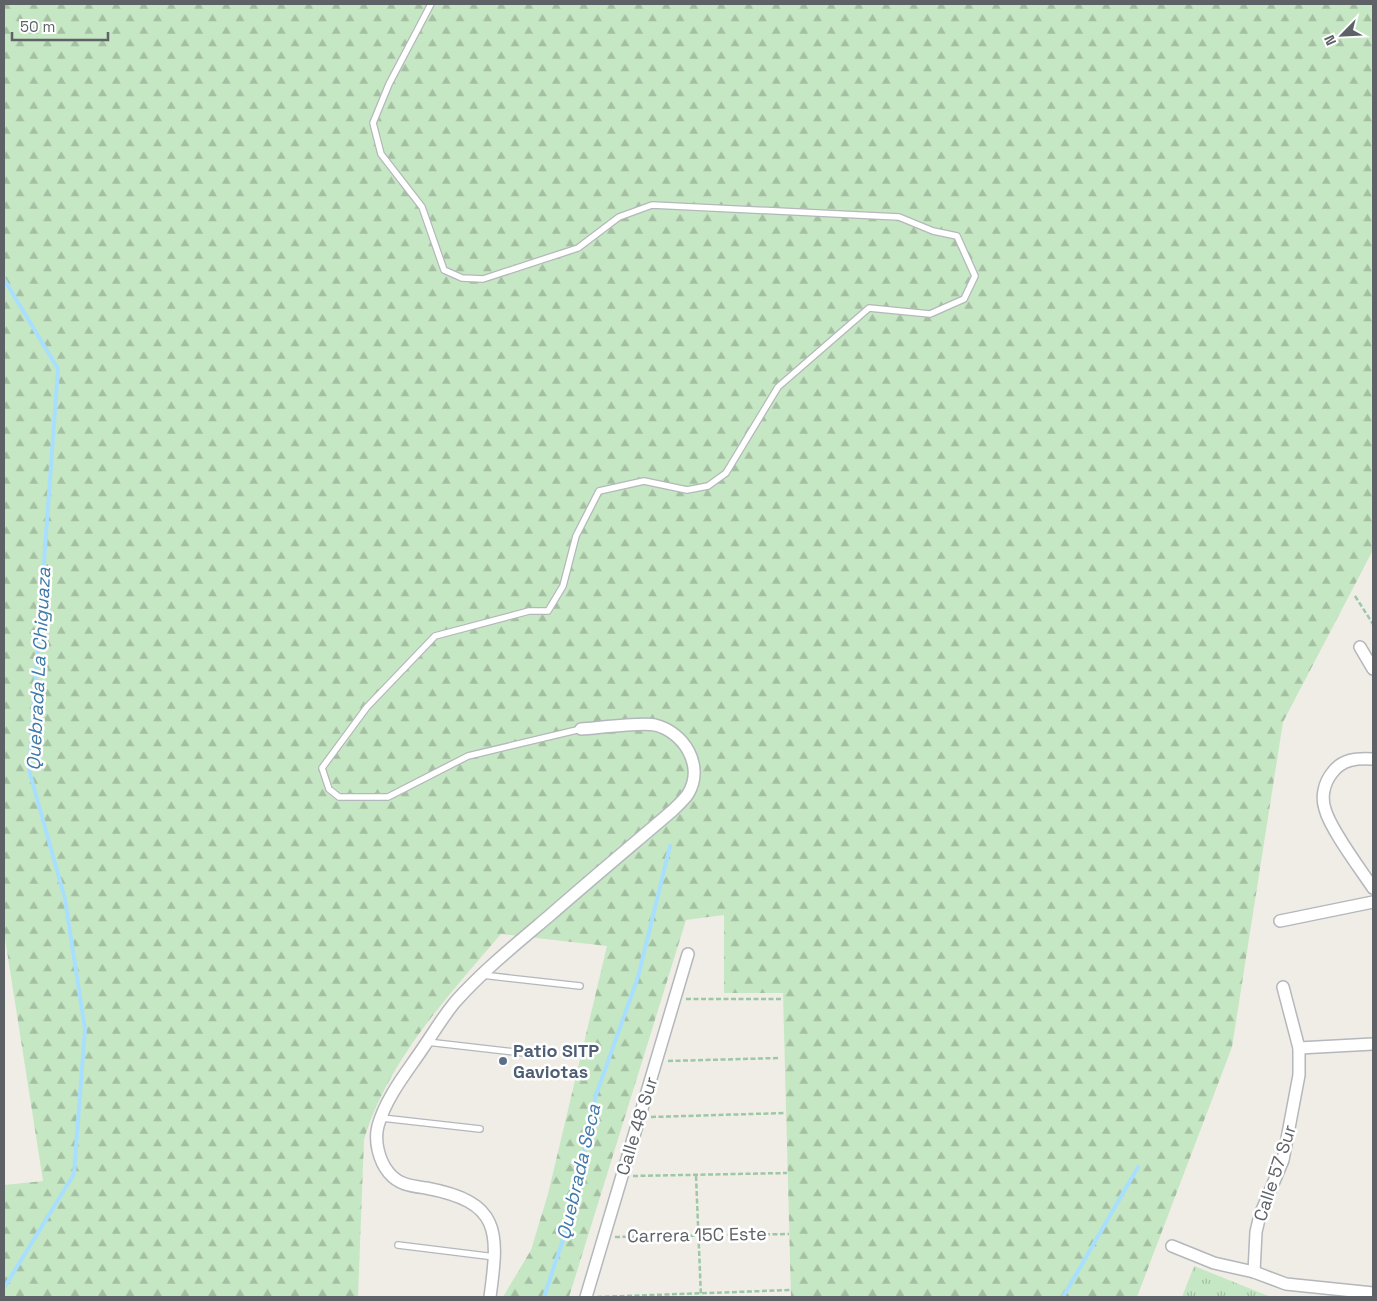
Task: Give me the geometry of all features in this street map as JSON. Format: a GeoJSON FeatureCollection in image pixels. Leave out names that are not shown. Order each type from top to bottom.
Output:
{"type":"FeatureCollection","features":[{"type":"Feature","properties":{"kind":"street"},"geometry":{"type":"LineString","coordinates":[[1360,647],[1373,669]]}},
{"type":"Feature","properties":{"kind":"street"},"geometry":{"type":"LineString","coordinates":[[490,1297],[496,1248],[490,1224],[476,1205],[448,1192],[404,1184],[388,1172],[378,1152],[378,1127],[395,1089],[449,1010],[511,947],[672,811],[688,793],[695,770],[686,747],[673,733],[654,725],[581,729]]}},
{"type":"Feature","properties":{"kind":"street"},"geometry":{"type":"LineString","coordinates":[[1373,759],[1345,761],[1334,770],[1327,782],[1323,795],[1325,809],[1373,888]]}},
{"type":"Feature","properties":{"kind":"street"},"geometry":{"type":"LineString","coordinates":[[1280,921],[1373,902]]}},
{"type":"Feature","properties":{"kind":"street","name":"Calle 48 Sur"},"geometry":{"type":"LineString","coordinates":[[586,1297],[688,954]]}},
{"type":"Feature","properties":{"kind":"street","name":"Calle 57 Sur"},"geometry":{"type":"LineString","coordinates":[[1254,1272],[1256,1232],[1260,1215],[1283,1160],[1290,1132],[1299,1076],[1299,1048],[1283,987]]}},
{"type":"Feature","properties":{"kind":"street"},"geometry":{"type":"LineString","coordinates":[[1299,1048],[1373,1044]]}},
{"type":"Feature","properties":{"kind":"street"},"geometry":{"type":"LineString","coordinates":[[1172,1246],[1214,1263],[1254,1272],[1286,1284],[1373,1293]]}},
{"type":"Feature","properties":{"kind":"lane"},"geometry":{"type":"LineString","coordinates":[[431,4],[389,84],[373,123],[380,154],[422,207],[444,270],[462,278],[483,278],[578,248],[619,217],[652,205],[899,217],[933,231],[956,236],[974,276],[964,299],[930,314],[869,308],[778,387],[726,473],[708,486],[687,490],[644,481],[599,491],[576,536],[563,586],[548,611],[529,611],[435,636],[368,707],[322,768],[330,789],[339,797],[388,797],[468,756],[581,729]]}},
{"type":"Feature","properties":{"kind":"lane"},"geometry":{"type":"LineString","coordinates":[[482,975],[580,986]]}},
{"type":"Feature","properties":{"kind":"lane"},"geometry":{"type":"LineString","coordinates":[[427,1042],[524,1053]]}},
{"type":"Feature","properties":{"kind":"lane"},"geometry":{"type":"LineString","coordinates":[[382,1118],[480,1129]]}},
{"type":"Feature","properties":{"kind":"lane"},"geometry":{"type":"LineString","coordinates":[[398,1245],[495,1257]]}},
{"type":"Feature","properties":{"kind":"path"},"geometry":{"type":"LineString","coordinates":[[1355,596],[1373,624]]}},
{"type":"Feature","properties":{"kind":"path"},"geometry":{"type":"LineString","coordinates":[[674,999],[781,999]]}},
{"type":"Feature","properties":{"kind":"path"},"geometry":{"type":"LineString","coordinates":[[656,1061],[779,1058]]}},
{"type":"Feature","properties":{"kind":"path"},"geometry":{"type":"LineString","coordinates":[[639,1117],[785,1113]]}},
{"type":"Feature","properties":{"kind":"path"},"geometry":{"type":"LineString","coordinates":[[622,1176],[787,1173]]}},
{"type":"Feature","properties":{"kind":"path"},"geometry":{"type":"LineString","coordinates":[[696,1176],[701,1295]]}},
{"type":"Feature","properties":{"kind":"path","name":"Carrera 15C Este"},"geometry":{"type":"LineString","coordinates":[[604,1237],[789,1234]]}},
{"type":"Feature","properties":{"kind":"path"},"geometry":{"type":"LineString","coordinates":[[586,1297],[701,1295],[791,1290]]}},
{"type":"Feature","properties":{"kind":"green space"},"geometry":{"type":"Polygon","coordinates":[[[4,4],[1373,4],[1373,550],[1283,722],[1232,1047],[1137,1297],[791,1297],[783,993],[724,993],[724,915],[686,920],[569,1297],[503,1297],[531,1250],[548,1194],[607,946],[501,934],[422,1030],[388,1083],[375,1111],[364,1140],[358,1297],[4,1297],[4,1185],[43,1181],[4,932],[4,4]]]}},
{"type":"Feature","properties":{"kind":"green space"},"geometry":{"type":"Polygon","coordinates":[[[1194,1266],[1271,1297],[1182,1297],[1194,1266]]]}},
{"type":"Feature","properties":{"kind":"waterway","name":"Quebrada La Chiguaza"},"geometry":{"type":"LineString","coordinates":[[4,279],[58,369],[29,770],[65,899],[85,1029],[74,1174],[4,1288]]}},
{"type":"Feature","properties":{"kind":"waterway","name":"Quebrada Seca"},"geometry":{"type":"LineString","coordinates":[[544,1297],[571,1215],[596,1095],[638,977],[670,846]]}},
{"type":"Feature","properties":{"kind":"waterway"},"geometry":{"type":"LineString","coordinates":[[1063,1297],[1138,1167]]}},
{"type":"Feature","properties":{"kind":"place","name":"Patio SITP Gaviotas"},"geometry":{"type":"Point","coordinates":[503,1061]}}]}
